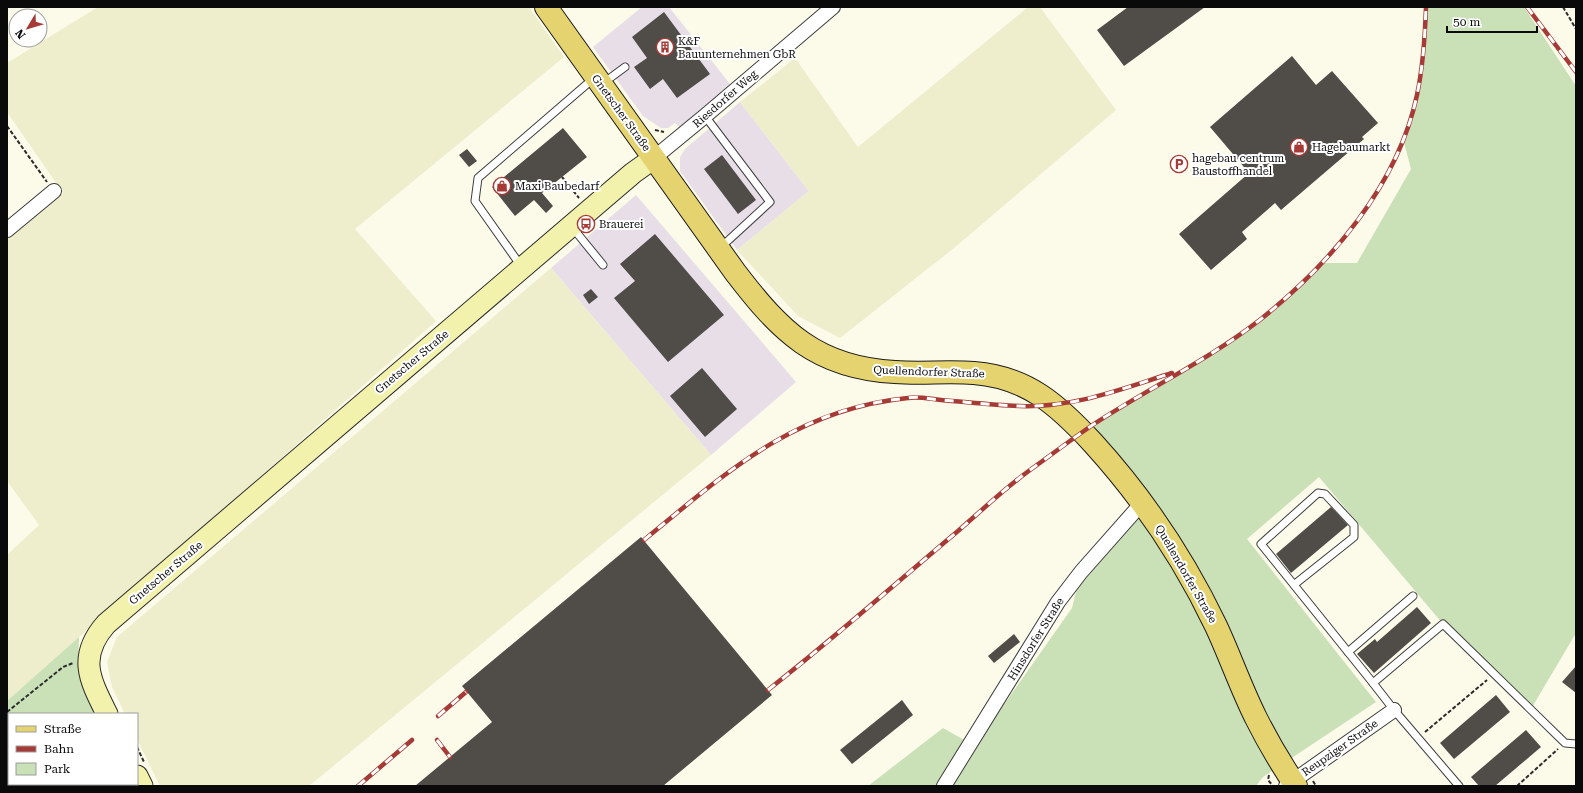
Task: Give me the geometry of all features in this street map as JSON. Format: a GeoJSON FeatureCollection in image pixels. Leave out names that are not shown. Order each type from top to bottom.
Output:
{"type":"FeatureCollection","features":[{"type":"Feature","properties":{"kind":"main road","name":"Gnetscher Straße"},"geometry":{"type":"LineString","coordinates":[[106,713],[93,686],[88,670],[89,656],[94,639],[106,624],[633,173],[654,158],[546,7]]}},
{"type":"Feature","properties":{"kind":"main road","name":"Quellendorfer Straße"},"geometry":{"type":"LineString","coordinates":[[654,158],[753,296],[773,319],[798,340],[825,356],[860,368],[878,371],[911,373],[962,372],[985,374],[1023,384],[1039,393],[1055,405],[1083,432],[1111,463],[1142,503],[1173,548],[1198,591],[1231,659],[1256,717],[1276,754],[1295,781]]}},
{"type":"Feature","properties":{"kind":"street","name":"Riesdorfer Weg"},"geometry":{"type":"LineString","coordinates":[[654,158],[832,7]]}},
{"type":"Feature","properties":{"kind":"street"},"geometry":{"type":"LineString","coordinates":[[7,230],[54,191]]}},
{"type":"Feature","properties":{"kind":"street","name":"Hinsdorfer Straße"},"geometry":{"type":"LineString","coordinates":[[944,786],[1058,602],[1081,572],[1142,503]]}},
{"type":"Feature","properties":{"kind":"street","name":"Reupziger Straße"},"geometry":{"type":"LineString","coordinates":[[1295,781],[1394,710]]}},
{"type":"Feature","properties":{"kind":"lane"},"geometry":{"type":"LineString","coordinates":[[523,268],[476,200],[478,178],[599,80],[625,67]]}},
{"type":"Feature","properties":{"kind":"lane"},"geometry":{"type":"LineString","coordinates":[[705,116],[770,202],[718,249]]}},
{"type":"Feature","properties":{"kind":"lane"},"geometry":{"type":"LineString","coordinates":[[571,226],[603,265]]}},
{"type":"Feature","properties":{"kind":"lane"},"geometry":{"type":"LineString","coordinates":[[1295,584],[1354,536],[1354,525],[1325,494],[1318,493],[1261,544],[1295,584],[1394,710],[1459,786]]}},
{"type":"Feature","properties":{"kind":"lane"},"geometry":{"type":"LineString","coordinates":[[1348,652],[1413,596]]}},
{"type":"Feature","properties":{"kind":"lane"},"geometry":{"type":"LineString","coordinates":[[1373,683],[1443,624],[1565,743],[1576,744]]}},
{"type":"Feature","properties":{"kind":"path"},"geometry":{"type":"LineString","coordinates":[[1563,7],[1576,29]]}},
{"type":"Feature","properties":{"kind":"path"},"geometry":{"type":"LineString","coordinates":[[7,126],[54,191]]}},
{"type":"Feature","properties":{"kind":"path"},"geometry":{"type":"LineString","coordinates":[[562,177],[590,210]]}},
{"type":"Feature","properties":{"kind":"path"},"geometry":{"type":"LineString","coordinates":[[7,712],[63,667],[70,664]]}},
{"type":"Feature","properties":{"kind":"path"},"geometry":{"type":"LineString","coordinates":[[1418,738],[1494,674]]}},
{"type":"Feature","properties":{"kind":"path"},"geometry":{"type":"LineString","coordinates":[[1517,786],[1565,743]]}},
{"type":"Feature","properties":{"kind":"path"},"geometry":{"type":"LineString","coordinates":[[1295,781],[1316,786]]}},
{"type":"Feature","properties":{"kind":"shaded area"},"geometry":{"type":"Polygon","coordinates":[[[642,7],[669,7],[730,84],[680,127],[675,123],[668,128],[661,128],[643,116],[593,47],[642,7]]]}},
{"type":"Feature","properties":{"kind":"shaded area"},"geometry":{"type":"Polygon","coordinates":[[[740,102],[809,191],[737,250],[680,171],[680,157],[685,149],[740,102]]]}},
{"type":"Feature","properties":{"kind":"shaded area"},"geometry":{"type":"Polygon","coordinates":[[[636,195],[796,382],[711,455],[551,268],[636,195]]]}},
{"type":"Feature","properties":{"kind":"green space"},"geometry":{"type":"Polygon","coordinates":[[[98,7],[529,7],[564,57],[355,229],[436,321],[7,701],[7,555],[39,525],[7,481],[7,240],[63,193],[7,112],[7,63],[31,48],[48,48],[48,38],[98,7]]]}},
{"type":"Feature","properties":{"kind":"green space"},"geometry":{"type":"Polygon","coordinates":[[[1028,7],[1040,7],[1116,110],[954,248],[840,338],[798,316],[737,250],[809,191],[740,102],[795,58],[858,147],[1028,7]]]}},
{"type":"Feature","properties":{"kind":"green space"},"geometry":{"type":"Polygon","coordinates":[[[1426,7],[1524,7],[1576,86],[1576,633],[1531,709],[1443,624],[1319,477],[1247,539],[1376,702],[1263,777],[1256,786],[868,786],[943,728],[966,741],[1005,703],[1072,608],[1077,588],[1139,516],[1093,433],[1093,425],[1187,368],[1260,320],[1324,263],[1357,263],[1411,169],[1403,139],[1417,96],[1425,37],[1426,7]]]}},
{"type":"Feature","properties":{"kind":"green space"},"geometry":{"type":"Polygon","coordinates":[[[551,268],[711,455],[309,786],[160,786],[138,741],[138,713],[125,713],[112,687],[107,662],[117,637],[551,268]]]}},
{"type":"Feature","properties":{"kind":"green space"},"geometry":{"type":"Polygon","coordinates":[[[79,637],[78,666],[99,713],[8,713],[8,785],[134,786],[7,786],[7,701],[79,637]]]}},
{"type":"Feature","properties":{"kind":"building"},"geometry":{"type":"Polygon","coordinates":[[[1128,7],[1205,7],[1124,66],[1097,30],[1128,7]]]}},
{"type":"Feature","properties":{"kind":"building","name":"K&F Bauunternehmen GbR"},"geometry":{"type":"Polygon","coordinates":[[[664,12],[710,74],[677,98],[663,79],[650,89],[634,67],[647,58],[632,37],[664,12]]]}},
{"type":"Feature","properties":{"kind":"building"},"geometry":{"type":"Polygon","coordinates":[[[1292,56],[1316,85],[1332,71],[1378,123],[1362,137],[1364,139],[1281,210],[1275,203],[1242,232],[1247,239],[1211,270],[1179,234],[1249,173],[1210,127],[1292,56]]]}},
{"type":"Feature","properties":{"kind":"building"},"geometry":{"type":"Polygon","coordinates":[[[563,128],[587,157],[542,193],[553,206],[546,213],[534,200],[515,216],[492,187],[563,128]]]}},
{"type":"Feature","properties":{"kind":"building"},"geometry":{"type":"Polygon","coordinates":[[[467,149],[477,161],[469,167],[459,155],[467,149]]]}},
{"type":"Feature","properties":{"kind":"building"},"geometry":{"type":"Polygon","coordinates":[[[722,155],[756,200],[738,214],[704,169],[722,155]]]}},
{"type":"Feature","properties":{"kind":"building"},"geometry":{"type":"Polygon","coordinates":[[[655,234],[724,315],[668,362],[614,298],[635,281],[620,264],[655,234]]]}},
{"type":"Feature","properties":{"kind":"building"},"geometry":{"type":"Polygon","coordinates":[[[591,289],[598,297],[589,304],[583,295],[591,289]]]}},
{"type":"Feature","properties":{"kind":"building"},"geometry":{"type":"Polygon","coordinates":[[[702,368],[737,409],[705,437],[670,396],[702,368]]]}},
{"type":"Feature","properties":{"kind":"building"},"geometry":{"type":"Polygon","coordinates":[[[1331,507],[1348,525],[1291,573],[1276,554],[1331,507]]]}},
{"type":"Feature","properties":{"kind":"building"},"geometry":{"type":"Polygon","coordinates":[[[641,537],[772,695],[663,786],[415,786],[492,722],[462,686],[641,537]]]}},
{"type":"Feature","properties":{"kind":"building"},"geometry":{"type":"Polygon","coordinates":[[[1417,607],[1431,623],[1374,673],[1357,654],[1375,639],[1377,642],[1417,607]]]}},
{"type":"Feature","properties":{"kind":"building"},"geometry":{"type":"Polygon","coordinates":[[[1014,634],[1020,642],[994,663],[988,656],[1014,634]]]}},
{"type":"Feature","properties":{"kind":"building"},"geometry":{"type":"Polygon","coordinates":[[[1576,666],[1576,693],[1562,682],[1576,666]]]}},
{"type":"Feature","properties":{"kind":"building"},"geometry":{"type":"Polygon","coordinates":[[[1496,695],[1510,712],[1454,759],[1440,743],[1496,695]]]}},
{"type":"Feature","properties":{"kind":"building"},"geometry":{"type":"Polygon","coordinates":[[[902,700],[913,715],[852,764],[840,750],[902,700]]]}},
{"type":"Feature","properties":{"kind":"building"},"geometry":{"type":"Polygon","coordinates":[[[1526,730],[1541,747],[1495,786],[1479,786],[1471,777],[1526,730]]]}},
{"type":"Feature","properties":{"kind":"railway"},"geometry":{"type":"LineString","coordinates":[[768,690],[840,631],[1020,477],[1094,424],[1241,334],[1287,297],[1312,273],[1358,220],[1378,191],[1408,128],[1421,74],[1426,7]]}},
{"type":"Feature","properties":{"kind":"railway"},"geometry":{"type":"LineString","coordinates":[[1527,7],[1576,72]]}},
{"type":"Feature","properties":{"kind":"railway"},"geometry":{"type":"LineString","coordinates":[[644,540],[734,468],[797,430],[831,415],[868,404],[912,397],[1019,406],[1059,404],[1078,401],[1116,391],[1172,373]]}},
{"type":"Feature","properties":{"kind":"railway"},"geometry":{"type":"LineString","coordinates":[[438,716],[466,692]]}},
{"type":"Feature","properties":{"kind":"railway"},"geometry":{"type":"LineString","coordinates":[[358,786],[412,740]]}},
{"type":"Feature","properties":{"kind":"railway"},"geometry":{"type":"LineString","coordinates":[[437,740],[450,757]]}},
{"type":"Feature","properties":{"kind":"place","name":"K&F Bauunternehmen GbR"},"geometry":{"type":"Point","coordinates":[665,47]}},
{"type":"Feature","properties":{"kind":"place","name":"Hagebaumarkt"},"geometry":{"type":"Point","coordinates":[1299,147]}},
{"type":"Feature","properties":{"kind":"place","name":"hagebau centrum Baustoffhandel"},"geometry":{"type":"Point","coordinates":[1179,164]}},
{"type":"Feature","properties":{"kind":"place","name":"Maxi Baubedarf"},"geometry":{"type":"Point","coordinates":[502,186]}},
{"type":"Feature","properties":{"kind":"place","name":"Brauerei"},"geometry":{"type":"Point","coordinates":[586,224]}}]}
